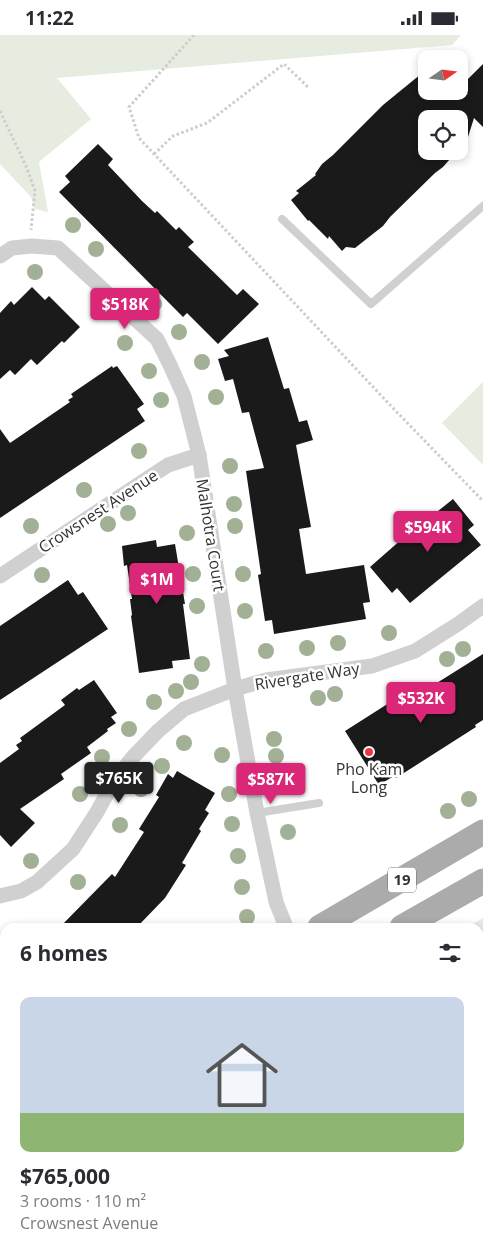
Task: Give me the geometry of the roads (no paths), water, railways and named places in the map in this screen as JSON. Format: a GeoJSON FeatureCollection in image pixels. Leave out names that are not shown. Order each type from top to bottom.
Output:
{"type":"FeatureCollection","features":[{"type":"Feature","properties":{"kind":"main road","name":"19"},"geometry":{"type":"LineString","coordinates":[[327,923],[483,832]]}},
{"type":"Feature","properties":{"kind":"main road","name":"19"},"geometry":{"type":"LineString","coordinates":[[409,923],[483,881]]}},
{"type":"Feature","properties":{"kind":"street","name":"Malhotra Court"},"geometry":{"type":"LineString","coordinates":[[0,256],[12,248],[29,246],[58,248],[157,339],[184,396],[199,455],[235,689],[257,813],[276,902],[284,923]]}},
{"type":"Feature","properties":{"kind":"street","name":"Crowsnest Avenue"},"geometry":{"type":"LineString","coordinates":[[0,575],[168,465],[199,455]]}},
{"type":"Feature","properties":{"kind":"street","name":"Rivergate Way"},"geometry":{"type":"LineString","coordinates":[[235,689],[266,679],[372,666],[414,651],[483,606]]}},
{"type":"Feature","properties":{"kind":"street"},"geometry":{"type":"LineString","coordinates":[[0,896],[21,891],[37,882],[73,849],[114,781],[133,757],[158,731],[184,709],[235,689]]}},
{"type":"Feature","properties":{"kind":"lane"},"geometry":{"type":"LineString","coordinates":[[282,219],[371,304],[483,205]]}},
{"type":"Feature","properties":{"kind":"lane"},"geometry":{"type":"LineString","coordinates":[[257,813],[319,803]]}},
{"type":"Feature","properties":{"kind":"place","name":"Pho Kam Long"},"geometry":{"type":"Point","coordinates":[369,752]}}]}
